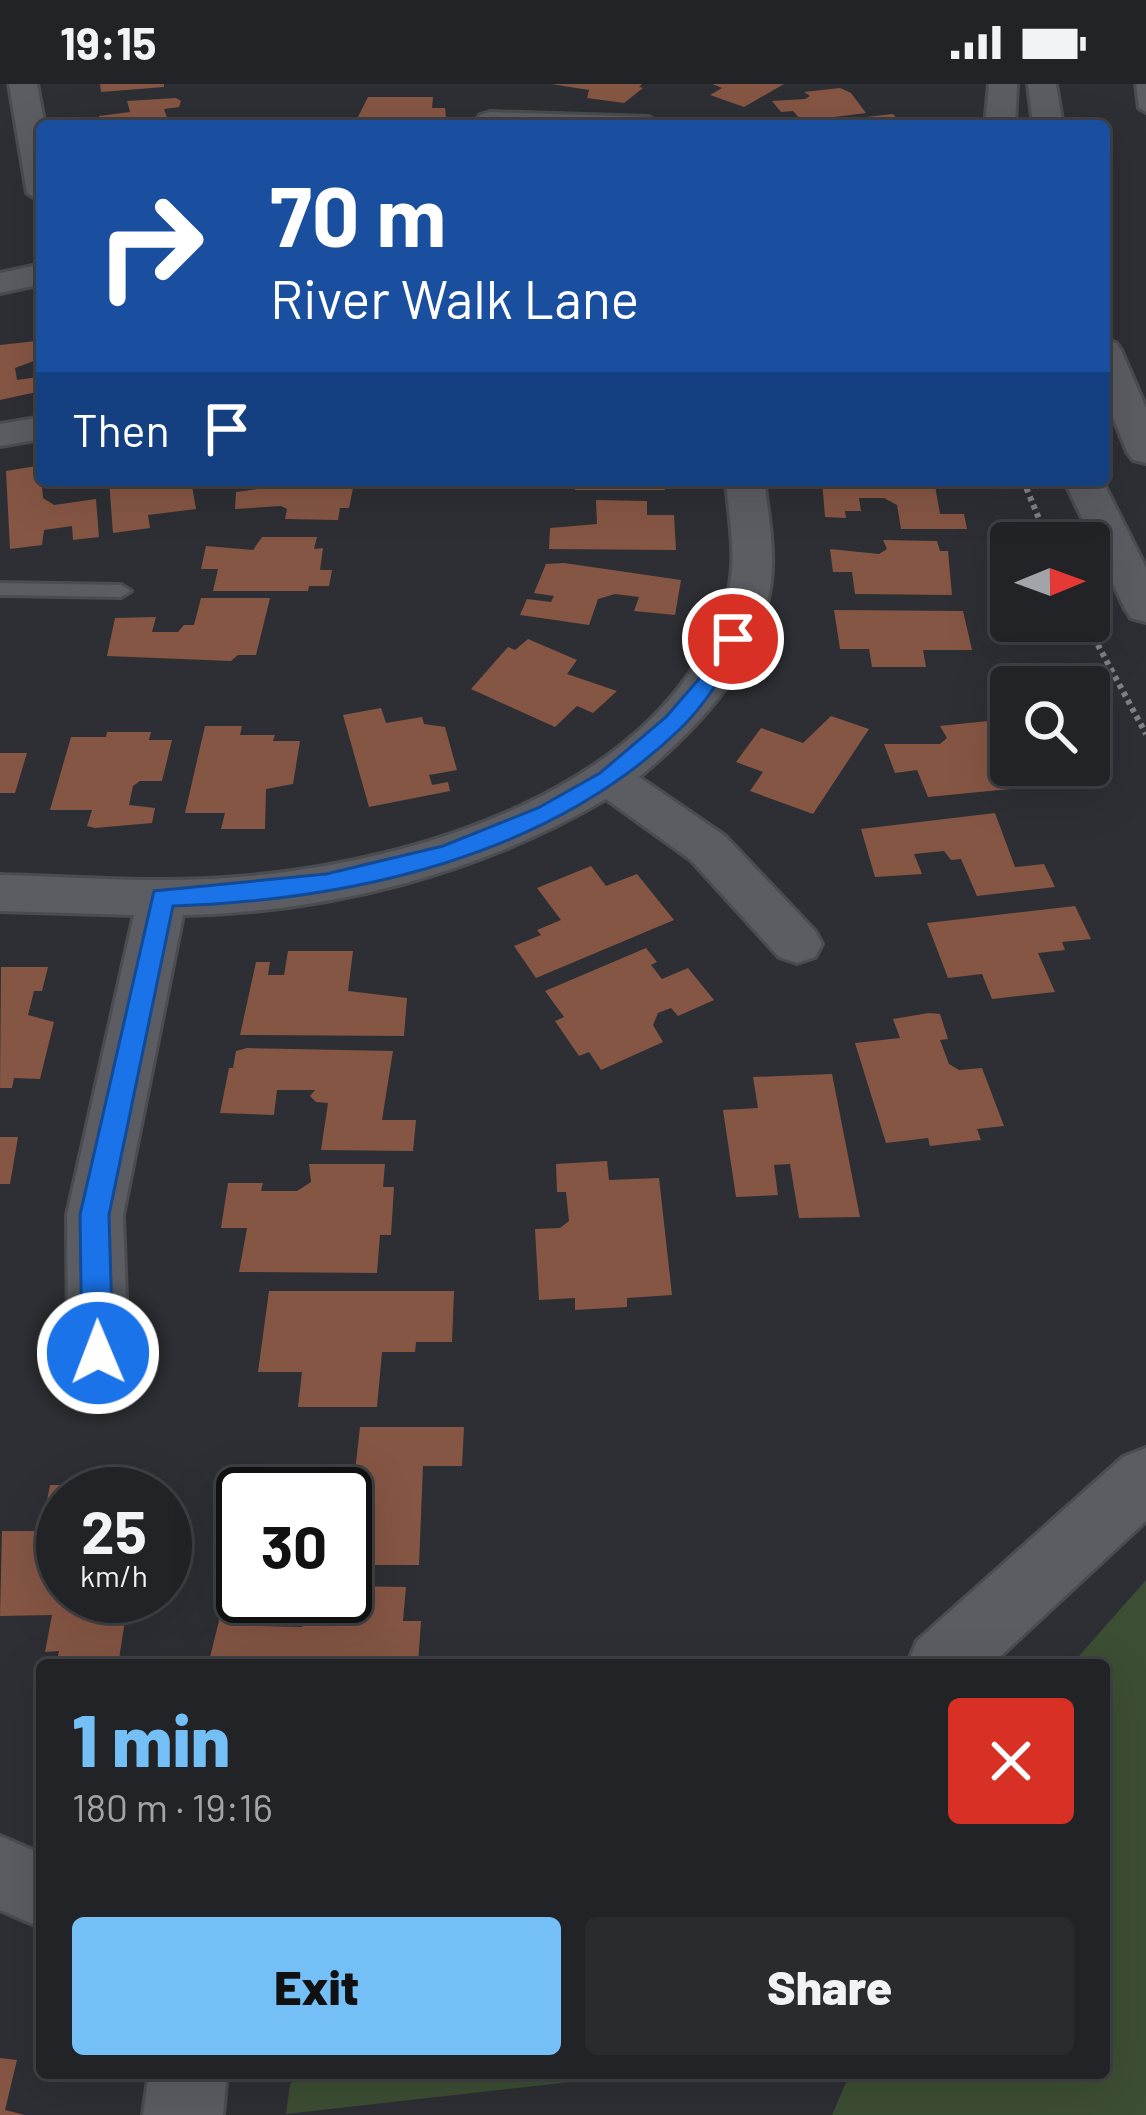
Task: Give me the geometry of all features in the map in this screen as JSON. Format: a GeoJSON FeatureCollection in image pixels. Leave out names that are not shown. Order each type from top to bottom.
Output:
{"type":"FeatureCollection","features":[{"type":"Feature","properties":{"kind":"street"},"geometry":{"type":"LineString","coordinates":[[23,84],[36,159]]}},
{"type":"Feature","properties":{"kind":"street"},"geometry":{"type":"LineString","coordinates":[[490,120],[497,84]]}},
{"type":"Feature","properties":{"kind":"street"},"geometry":{"type":"LineString","coordinates":[[1000,120],[1003,84]]}},
{"type":"Feature","properties":{"kind":"street"},"geometry":{"type":"LineString","coordinates":[[1042,84],[1047,120]]}},
{"type":"Feature","properties":{"kind":"street"},"geometry":{"type":"LineString","coordinates":[[0,283],[36,275]]}},
{"type":"Feature","properties":{"kind":"street"},"geometry":{"type":"LineString","coordinates":[[1110,359],[1133,392],[1146,452]]}},
{"type":"Feature","properties":{"kind":"street"},"geometry":{"type":"LineString","coordinates":[[0,435],[36,429]]}},
{"type":"Feature","properties":{"kind":"street"},"geometry":{"type":"LineString","coordinates":[[0,893],[241,895],[326,883],[449,853],[546,814],[608,778],[674,722],[706,684],[733,639],[748,595],[745,486]]}},
{"type":"Feature","properties":{"kind":"street"},"geometry":{"type":"LineString","coordinates":[[1086,486],[1146,609]]}},
{"type":"Feature","properties":{"kind":"street"},"geometry":{"type":"LineString","coordinates":[[608,778],[708,848],[797,944]]}},
{"type":"Feature","properties":{"kind":"street"},"geometry":{"type":"LineString","coordinates":[[98,1353],[94,1215],[163,897]]}},
{"type":"Feature","properties":{"kind":"street"},"geometry":{"type":"LineString","coordinates":[[947,1659],[1146,1478]]}},
{"type":"Feature","properties":{"kind":"street"},"geometry":{"type":"LineString","coordinates":[[0,1873],[36,1888]]}},
{"type":"Feature","properties":{"kind":"street"},"geometry":{"type":"LineString","coordinates":[[183,2115],[187,2079]]}},
{"type":"Feature","properties":{"kind":"lane"},"geometry":{"type":"LineString","coordinates":[[1143,84],[1146,108]]}},
{"type":"Feature","properties":{"kind":"lane"},"geometry":{"type":"LineString","coordinates":[[0,589],[122,591]]}},
{"type":"Feature","properties":{"kind":"path"},"geometry":{"type":"LineString","coordinates":[[1026,486],[1040,522]]}},
{"type":"Feature","properties":{"kind":"path"},"geometry":{"type":"LineString","coordinates":[[1096,642],[1146,734]]}},
{"type":"Feature","properties":{"kind":"green space"},"geometry":{"type":"Polygon","coordinates":[[[1146,1580],[1146,2115],[832,2115],[847,2079],[1110,2079],[1110,1659],[1076,1659],[1146,1580]]]}},
{"type":"Feature","properties":{"kind":"green space"},"geometry":{"type":"Polygon","coordinates":[[[296,2079],[598,2079],[286,2114],[290,2084],[296,2079]]]}},
{"type":"Feature","properties":{"kind":"building"},"geometry":{"type":"Polygon","coordinates":[[[100,84],[164,84],[164,87],[101,92],[100,84]]]}},
{"type":"Feature","properties":{"kind":"building"},"geometry":{"type":"Polygon","coordinates":[[[551,84],[642,84],[639,87],[643,88],[624,103],[587,98],[589,90],[551,84]]]}},
{"type":"Feature","properties":{"kind":"building"},"geometry":{"type":"Polygon","coordinates":[[[712,84],[784,84],[744,107],[710,95],[722,88],[712,84]]]}},
{"type":"Feature","properties":{"kind":"building"},"geometry":{"type":"Polygon","coordinates":[[[840,88],[851,93],[866,113],[801,120],[793,111],[781,112],[772,101],[810,96],[804,92],[840,88]]]}},
{"type":"Feature","properties":{"kind":"building"},"geometry":{"type":"Polygon","coordinates":[[[368,97],[433,97],[432,108],[445,108],[446,118],[364,120],[358,117],[368,97]]]}},
{"type":"Feature","properties":{"kind":"building"},"geometry":{"type":"Polygon","coordinates":[[[127,101],[181,101],[179,107],[164,109],[168,120],[100,120],[99,116],[130,112],[127,101]]]}},
{"type":"Feature","properties":{"kind":"building"},"geometry":{"type":"Polygon","coordinates":[[[893,114],[898,120],[849,120],[893,114]]]}},
{"type":"Feature","properties":{"kind":"building"},"geometry":{"type":"Polygon","coordinates":[[[36,341],[36,360],[15,368],[17,380],[36,377],[36,392],[0,400],[0,345],[36,341]]]}},
{"type":"Feature","properties":{"kind":"building"},"geometry":{"type":"Polygon","coordinates":[[[36,466],[36,486],[42,486],[43,498],[54,505],[96,499],[99,537],[73,540],[72,526],[44,530],[42,545],[10,549],[6,471],[36,466]]]}},
{"type":"Feature","properties":{"kind":"building"},"geometry":{"type":"Polygon","coordinates":[[[109,486],[192,486],[196,509],[148,515],[150,528],[113,533],[109,486]]]}},
{"type":"Feature","properties":{"kind":"building"},"geometry":{"type":"Polygon","coordinates":[[[359,486],[353,488],[349,508],[340,508],[338,520],[285,519],[287,509],[281,506],[235,509],[236,492],[359,486]]]}},
{"type":"Feature","properties":{"kind":"building"},"geometry":{"type":"Polygon","coordinates":[[[575,486],[665,486],[665,490],[575,490],[575,486]]]}},
{"type":"Feature","properties":{"kind":"building"},"geometry":{"type":"Polygon","coordinates":[[[822,486],[935,486],[940,514],[964,514],[967,529],[901,529],[897,505],[884,498],[859,498],[861,511],[845,511],[846,518],[825,517],[822,486]]]}},
{"type":"Feature","properties":{"kind":"building"},"geometry":{"type":"Polygon","coordinates":[[[596,500],[647,501],[647,515],[674,515],[676,550],[549,549],[550,528],[597,524],[596,500]]]}},
{"type":"Feature","properties":{"kind":"building"},"geometry":{"type":"Polygon","coordinates":[[[262,537],[317,537],[314,549],[323,548],[320,570],[332,570],[329,586],[309,586],[308,591],[213,591],[218,569],[201,569],[206,546],[253,550],[262,537]]]}},
{"type":"Feature","properties":{"kind":"building"},"geometry":{"type":"Polygon","coordinates":[[[883,540],[937,541],[940,551],[948,551],[952,595],[855,594],[852,572],[833,572],[830,549],[879,554],[887,549],[883,540]]]}},
{"type":"Feature","properties":{"kind":"building"},"geometry":{"type":"Polygon","coordinates":[[[546,564],[681,580],[675,615],[634,611],[639,597],[615,594],[598,599],[589,625],[520,615],[527,599],[551,602],[554,596],[534,593],[546,564]]]}},
{"type":"Feature","properties":{"kind":"building"},"geometry":{"type":"Polygon","coordinates":[[[201,598],[270,598],[256,655],[238,655],[231,661],[107,656],[115,618],[156,617],[152,632],[178,632],[184,625],[194,625],[201,598]]]}},
{"type":"Feature","properties":{"kind":"building"},"geometry":{"type":"Polygon","coordinates":[[[834,610],[963,611],[972,650],[923,650],[926,667],[872,667],[869,649],[840,649],[834,610]]]}},
{"type":"Feature","properties":{"kind":"building"},"geometry":{"type":"Polygon","coordinates":[[[528,639],[577,660],[567,674],[617,691],[593,713],[577,706],[555,727],[471,689],[508,647],[515,650],[528,639]]]}},
{"type":"Feature","properties":{"kind":"building"},"geometry":{"type":"Polygon","coordinates":[[[381,708],[386,723],[422,717],[424,724],[445,727],[457,770],[429,775],[432,785],[448,782],[450,791],[369,807],[343,715],[381,708]]]}},
{"type":"Feature","properties":{"kind":"building"},"geometry":{"type":"Polygon","coordinates":[[[831,716],[869,729],[813,814],[750,791],[763,772],[736,762],[761,728],[803,743],[831,716]]]}},
{"type":"Feature","properties":{"kind":"building"},"geometry":{"type":"Polygon","coordinates":[[[990,721],[990,786],[1031,787],[928,797],[917,770],[895,773],[884,744],[940,744],[947,738],[940,726],[990,721]]]}},
{"type":"Feature","properties":{"kind":"building"},"geometry":{"type":"Polygon","coordinates":[[[205,726],[242,726],[240,735],[300,741],[293,784],[266,789],[265,829],[221,829],[225,813],[185,813],[205,726]]]}},
{"type":"Feature","properties":{"kind":"building"},"geometry":{"type":"Polygon","coordinates":[[[107,732],[151,732],[149,740],[172,740],[162,781],[140,781],[133,786],[129,805],[155,808],[152,823],[95,828],[87,826],[92,810],[50,810],[71,737],[106,737],[107,732]]]}},
{"type":"Feature","properties":{"kind":"building"},"geometry":{"type":"Polygon","coordinates":[[[0,753],[27,753],[15,793],[0,793],[0,753]]]}},
{"type":"Feature","properties":{"kind":"building"},"geometry":{"type":"Polygon","coordinates":[[[995,813],[1015,867],[1044,864],[1055,887],[977,896],[961,859],[951,860],[944,851],[914,854],[922,874],[875,877],[861,829],[995,813]]]}},
{"type":"Feature","properties":{"kind":"building"},"geometry":{"type":"Polygon","coordinates":[[[591,866],[606,886],[637,874],[674,920],[536,978],[514,946],[561,920],[537,888],[591,866]]]}},
{"type":"Feature","properties":{"kind":"building"},"geometry":{"type":"Polygon","coordinates":[[[1075,906],[1091,939],[1062,942],[1065,950],[1038,953],[1055,992],[992,999],[982,974],[948,978],[927,923],[1075,906]]]}},
{"type":"Feature","properties":{"kind":"building"},"geometry":{"type":"Polygon","coordinates":[[[646,948],[662,979],[688,968],[714,1000],[678,1016],[671,1008],[658,1013],[653,1025],[663,1042],[601,1070],[589,1052],[579,1056],[555,1021],[564,1017],[545,991],[646,948]]]}},
{"type":"Feature","properties":{"kind":"building"},"geometry":{"type":"Polygon","coordinates":[[[288,951],[353,951],[348,991],[407,998],[404,1036],[240,1035],[256,962],[270,962],[268,975],[284,975],[288,951]]]}},
{"type":"Feature","properties":{"kind":"building"},"geometry":{"type":"Polygon","coordinates":[[[1,967],[48,967],[42,991],[34,991],[28,1015],[54,1022],[40,1079],[14,1078],[12,1088],[0,1088],[1,967]]]}},
{"type":"Feature","properties":{"kind":"building"},"geometry":{"type":"Polygon","coordinates":[[[940,1014],[948,1039],[940,1040],[949,1064],[959,1070],[982,1068],[1004,1126],[977,1129],[981,1140],[930,1146],[928,1138],[886,1143],[855,1043],[900,1038],[893,1019],[940,1014]]]}},
{"type":"Feature","properties":{"kind":"building"},"geometry":{"type":"Polygon","coordinates":[[[236,1051],[393,1051],[382,1120],[416,1120],[413,1151],[321,1150],[328,1103],[310,1096],[315,1090],[277,1090],[274,1115],[220,1113],[236,1051]]]}},
{"type":"Feature","properties":{"kind":"building"},"geometry":{"type":"Polygon","coordinates":[[[832,1074],[860,1217],[799,1218],[790,1164],[774,1165],[778,1195],[736,1197],[723,1110],[758,1108],[753,1077],[832,1074]]]}},
{"type":"Feature","properties":{"kind":"building"},"geometry":{"type":"Polygon","coordinates":[[[0,1137],[18,1137],[10,1184],[0,1184],[0,1137]]]}},
{"type":"Feature","properties":{"kind":"building"},"geometry":{"type":"Polygon","coordinates":[[[607,1161],[609,1180],[659,1178],[672,1295],[627,1298],[627,1307],[575,1310],[575,1298],[539,1300],[535,1229],[560,1228],[569,1221],[566,1192],[557,1192],[556,1164],[607,1161]]]}},
{"type":"Feature","properties":{"kind":"building"},"geometry":{"type":"Polygon","coordinates":[[[309,1164],[385,1164],[383,1187],[394,1187],[391,1235],[380,1235],[377,1273],[239,1272],[247,1228],[221,1228],[228,1183],[263,1183],[261,1191],[297,1191],[311,1182],[309,1164]]]}},
{"type":"Feature","properties":{"kind":"building"},"geometry":{"type":"Polygon","coordinates":[[[269,1291],[454,1291],[452,1342],[416,1342],[415,1352],[382,1352],[377,1407],[298,1407],[302,1372],[258,1372],[269,1291]]]}},
{"type":"Feature","properties":{"kind":"building"},"geometry":{"type":"Polygon","coordinates":[[[360,1427],[464,1427],[462,1466],[423,1466],[419,1565],[372,1565],[372,1467],[355,1467],[360,1427]]]}},
{"type":"Feature","properties":{"kind":"building"},"geometry":{"type":"Polygon","coordinates":[[[2,1531],[36,1531],[36,1615],[0,1616],[2,1531]]]}},
{"type":"Feature","properties":{"kind":"building"},"geometry":{"type":"Polygon","coordinates":[[[372,1586],[406,1587],[403,1621],[421,1621],[418,1659],[210,1659],[218,1623],[302,1627],[303,1623],[372,1623],[372,1586]]]}},
{"type":"Feature","properties":{"kind":"building"},"geometry":{"type":"Polygon","coordinates":[[[50,1623],[125,1623],[119,1659],[57,1659],[59,1651],[45,1652],[50,1623]]]}},
{"type":"Feature","properties":{"kind":"building"},"geometry":{"type":"Polygon","coordinates":[[[0,2058],[17,2060],[5,2110],[25,2115],[0,2115],[0,2058]]]}},
{"type":"Feature","properties":{"kind":"route"},"geometry":{"type":"LineString","coordinates":[[98,1353],[94,1215],[163,897],[241,895],[326,883],[449,853],[546,814],[608,778],[674,722],[706,684],[733,639]]}}]}
